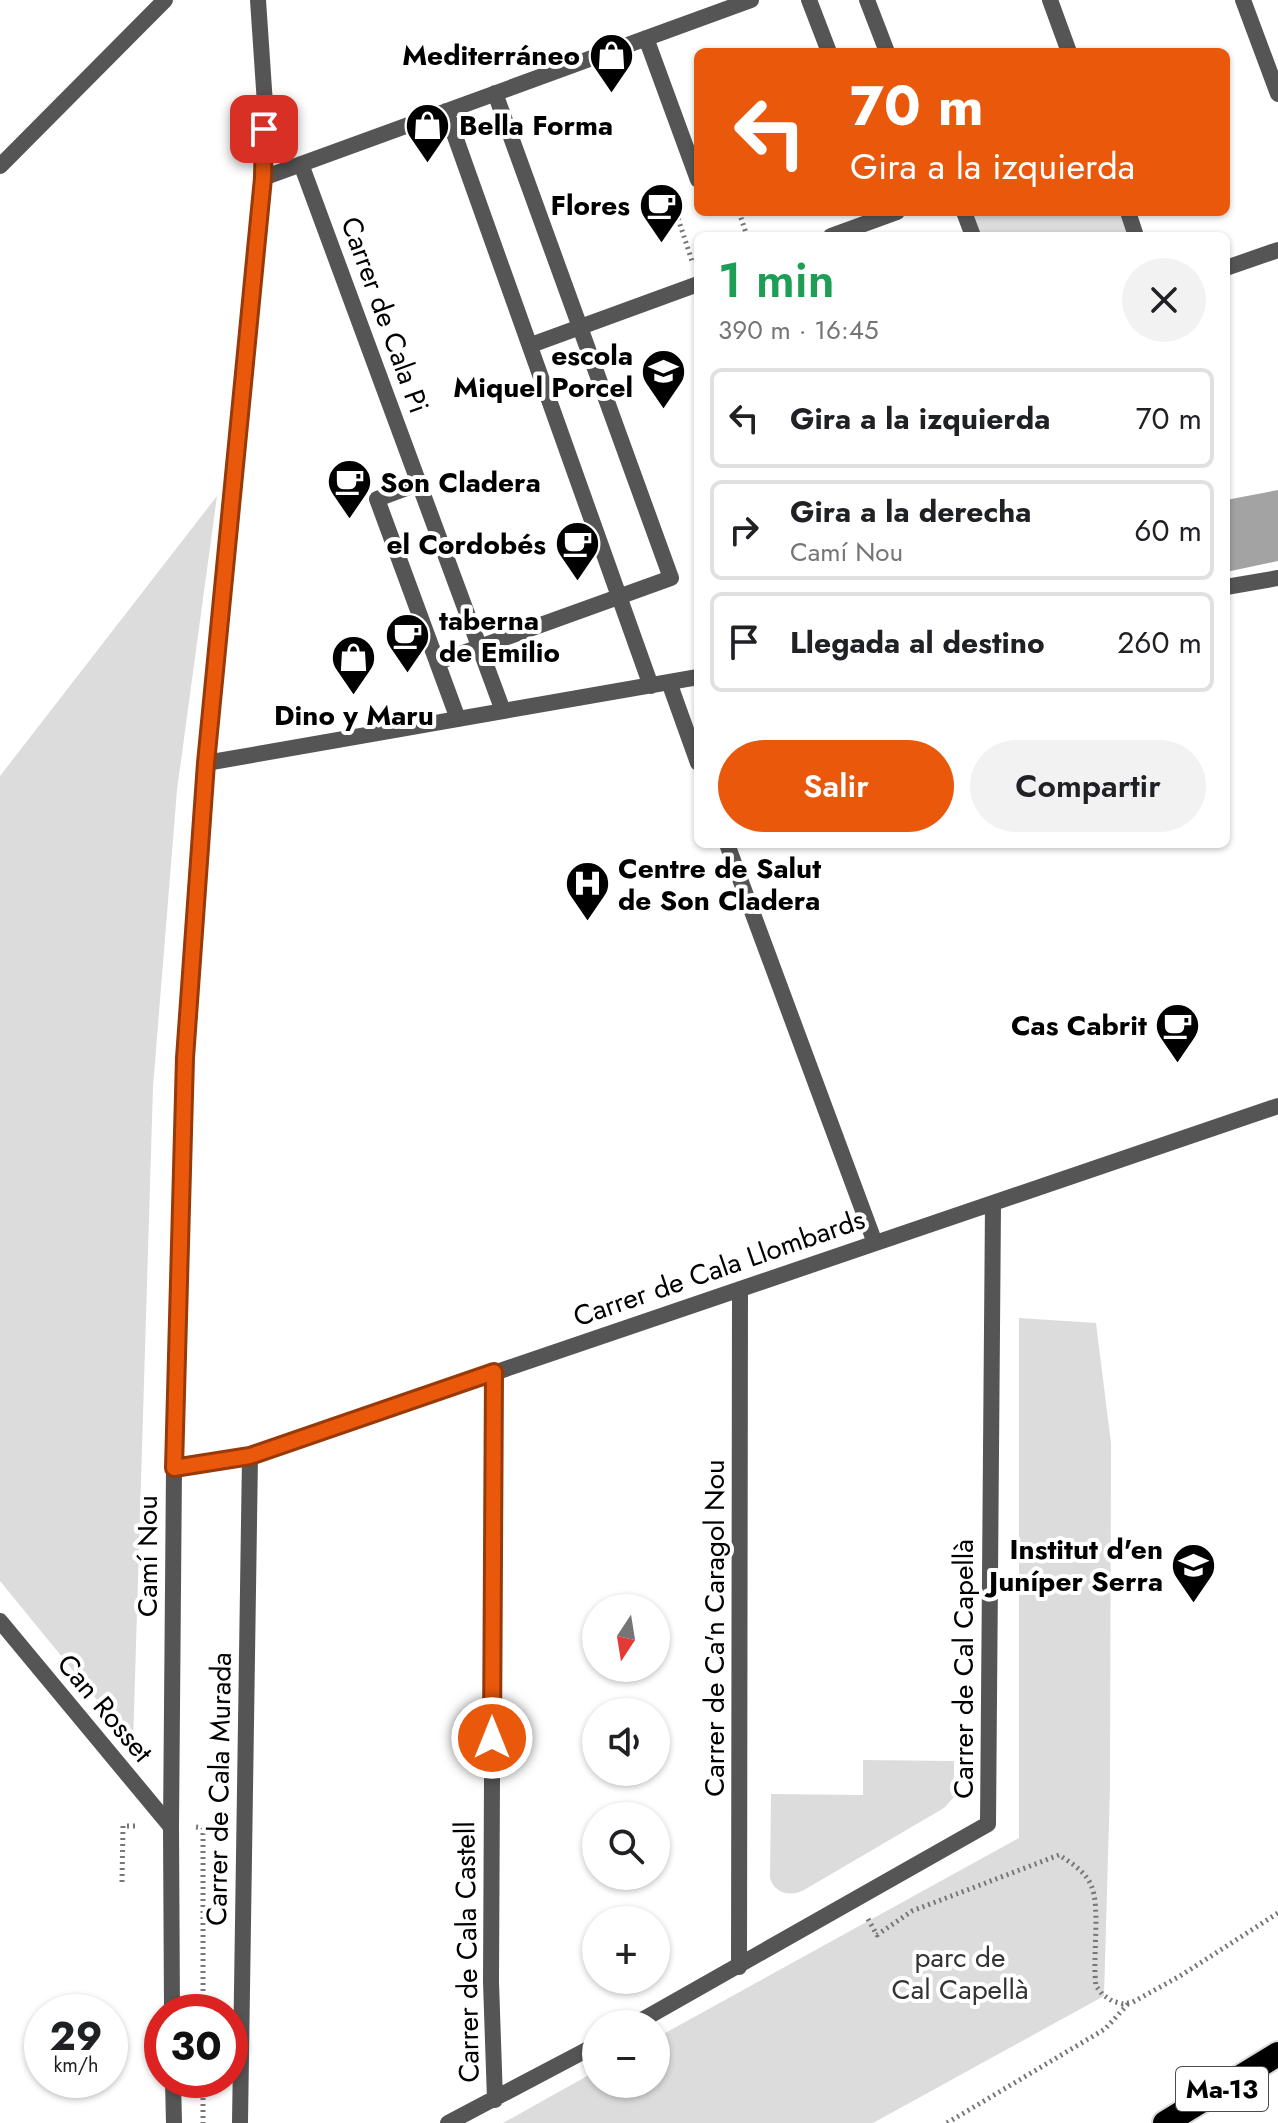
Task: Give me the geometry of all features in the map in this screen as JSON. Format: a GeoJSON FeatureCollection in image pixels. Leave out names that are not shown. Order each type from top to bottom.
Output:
{"type":"FeatureCollection","features":[{"type":"Feature","properties":{"kind":"highway","name":"Ma-13"},"geometry":{"type":"LineString","coordinates":[[1165,2123],[1278,2054]]}},
{"type":"Feature","properties":{"kind":"street"},"geometry":{"type":"LineString","coordinates":[[0,166],[165,0]]}},
{"type":"Feature","properties":{"kind":"street","name":"Camí Nou"},"geometry":{"type":"LineString","coordinates":[[172,1994],[174,1468],[183,1087],[206,763],[263,178],[265,104],[258,0]]}},
{"type":"Feature","properties":{"kind":"street"},"geometry":{"type":"LineString","coordinates":[[263,178],[751,0]]}},
{"type":"Feature","properties":{"kind":"street"},"geometry":{"type":"LineString","coordinates":[[809,0],[827,48]]}},
{"type":"Feature","properties":{"kind":"street"},"geometry":{"type":"LineString","coordinates":[[867,0],[885,48]]}},
{"type":"Feature","properties":{"kind":"street"},"geometry":{"type":"LineString","coordinates":[[1050,0],[1068,48]]}},
{"type":"Feature","properties":{"kind":"street"},"geometry":{"type":"LineString","coordinates":[[1243,0],[1278,94]]}},
{"type":"Feature","properties":{"kind":"street"},"geometry":{"type":"LineString","coordinates":[[646,38],[694,169]]}},
{"type":"Feature","properties":{"kind":"street"},"geometry":{"type":"LineString","coordinates":[[438,662],[671,578],[495,93]]}},
{"type":"Feature","properties":{"kind":"street"},"geometry":{"type":"LineString","coordinates":[[446,111],[651,686]]}},
{"type":"Feature","properties":{"kind":"street","name":"Carrer de Cala Pi"},"geometry":{"type":"LineString","coordinates":[[301,164],[503,711]]}},
{"type":"Feature","properties":{"kind":"street"},"geometry":{"type":"LineString","coordinates":[[842,232],[884,216]]}},
{"type":"Feature","properties":{"kind":"street"},"geometry":{"type":"LineString","coordinates":[[1230,267],[1278,250]]}},
{"type":"Feature","properties":{"kind":"street"},"geometry":{"type":"LineString","coordinates":[[531,345],[694,285]]}},
{"type":"Feature","properties":{"kind":"street"},"geometry":{"type":"LineString","coordinates":[[420,483],[377,499],[458,719]]}},
{"type":"Feature","properties":{"kind":"street"},"geometry":{"type":"LineString","coordinates":[[1230,586],[1278,578]]}},
{"type":"Feature","properties":{"kind":"street"},"geometry":{"type":"LineString","coordinates":[[206,763],[694,678]]}},
{"type":"Feature","properties":{"kind":"street"},"geometry":{"type":"LineString","coordinates":[[669,682],[694,752]]}},
{"type":"Feature","properties":{"kind":"street"},"geometry":{"type":"LineString","coordinates":[[728,848],[875,1243]]}},
{"type":"Feature","properties":{"kind":"street","name":"Carrer de Cala Llombards"},"geometry":{"type":"LineString","coordinates":[[174,1468],[250,1456],[1278,1106]]}},
{"type":"Feature","properties":{"kind":"street","name":"Carrer de Cal Capellà"},"geometry":{"type":"LineString","coordinates":[[661,2010],[988,1824],[993,1205]]}},
{"type":"Feature","properties":{"kind":"street","name":"Carrer de Ca'n Caragol Nou"},"geometry":{"type":"LineString","coordinates":[[739,1967],[740,1289]]}},
{"type":"Feature","properties":{"kind":"street","name":"Carrer de Cala Castell"},"geometry":{"type":"LineString","coordinates":[[494,1372],[491,1982],[495,2100]]}},
{"type":"Feature","properties":{"kind":"street","name":"Carrer de Cala Murada"},"geometry":{"type":"LineString","coordinates":[[240,2123],[250,1456]]}},
{"type":"Feature","properties":{"kind":"street","name":"Can Rosset"},"geometry":{"type":"LineString","coordinates":[[0,1621],[171,1827]]}},
{"type":"Feature","properties":{"kind":"street"},"geometry":{"type":"LineString","coordinates":[[448,2123],[582,2053]]}},
{"type":"Feature","properties":{"kind":"street"},"geometry":{"type":"LineString","coordinates":[[173,2098],[174,2123]]}},
{"type":"Feature","properties":{"kind":"path"},"geometry":{"type":"LineString","coordinates":[[685,193],[671,197],[694,265]]}},
{"type":"Feature","properties":{"kind":"path"},"geometry":{"type":"LineString","coordinates":[[857,1900],[877,1935],[912,1911],[1059,1855],[1080,1870],[1090,1883],[1095,1898],[1096,1986],[1112,2001],[1128,2004]]}},
{"type":"Feature","properties":{"kind":"path"},"geometry":{"type":"LineString","coordinates":[[947,2123],[1105,2029],[1128,2004],[1180,1976],[1278,1913]]}},
{"type":"Feature","properties":{"kind":"path"},"geometry":{"type":"LineString","coordinates":[[203,2098],[203,2123]]}},
{"type":"Feature","properties":{"kind":"green space"},"geometry":{"type":"Polygon","coordinates":[[[966,216],[1129,216],[1135,232],[972,232],[966,216]]]}},
{"type":"Feature","properties":{"kind":"green space"},"geometry":{"type":"Polygon","coordinates":[[[217,496],[177,790],[153,1087],[133,1744],[0,1581],[0,776],[217,496]]]}},
{"type":"Feature","properties":{"kind":"green space","name":"parc de Cal Capellà"},"geometry":{"type":"Polygon","coordinates":[[[1019,1318],[1096,1323],[1111,1443],[1110,1787],[1104,1996],[873,2123],[503,2123],[582,2079],[582,2098],[670,2098],[670,2030],[1019,1838],[1019,1318]]]}},
{"type":"Feature","properties":{"kind":"green space"},"geometry":{"type":"Polygon","coordinates":[[[863,1760],[954,1761],[954,1797],[944,1808],[804,1890],[793,1893],[779,1891],[770,1878],[771,1794],[863,1795],[863,1760]]]}},
{"type":"Feature","properties":{"kind":"shaded area"},"geometry":{"type":"Polygon","coordinates":[[[1278,490],[1278,561],[1230,571],[1230,499],[1278,490]]]}},
{"type":"Feature","properties":{"kind":"place","name":"Mediterráneo"},"geometry":{"type":"Point","coordinates":[611,94]}},
{"type":"Feature","properties":{"kind":"place","name":"Bella Forma"},"geometry":{"type":"Point","coordinates":[428,164]}},
{"type":"Feature","properties":{"kind":"place","name":"Flores"},"geometry":{"type":"Point","coordinates":[661,244]}},
{"type":"Feature","properties":{"kind":"place","name":"escola Miquel Porcel"},"geometry":{"type":"Point","coordinates":[664,410]}},
{"type":"Feature","properties":{"kind":"place","name":"Son Cladera"},"geometry":{"type":"Point","coordinates":[349,521]}},
{"type":"Feature","properties":{"kind":"place","name":"el Cordobés"},"geometry":{"type":"Point","coordinates":[577,583]}},
{"type":"Feature","properties":{"kind":"place","name":"taberna de Emilio"},"geometry":{"type":"Point","coordinates":[408,675]}},
{"type":"Feature","properties":{"kind":"place","name":"Dino y Maru"},"geometry":{"type":"Point","coordinates":[354,697]}},
{"type":"Feature","properties":{"kind":"place","name":"Centre de Salut de Son Cladera"},"geometry":{"type":"Point","coordinates":[587,923]}},
{"type":"Feature","properties":{"kind":"place","name":"Cas Cabrit"},"geometry":{"type":"Point","coordinates":[1178,1064]}},
{"type":"Feature","properties":{"kind":"place","name":"Institut d'en Juníper Serra"},"geometry":{"type":"Point","coordinates":[1194,1604]}},
{"type":"Feature","properties":{"kind":"route"},"geometry":{"type":"LineString","coordinates":[[264,129],[263,178],[206,763],[183,1087],[174,1468],[250,1456],[494,1372],[492,1738]]}}]}
